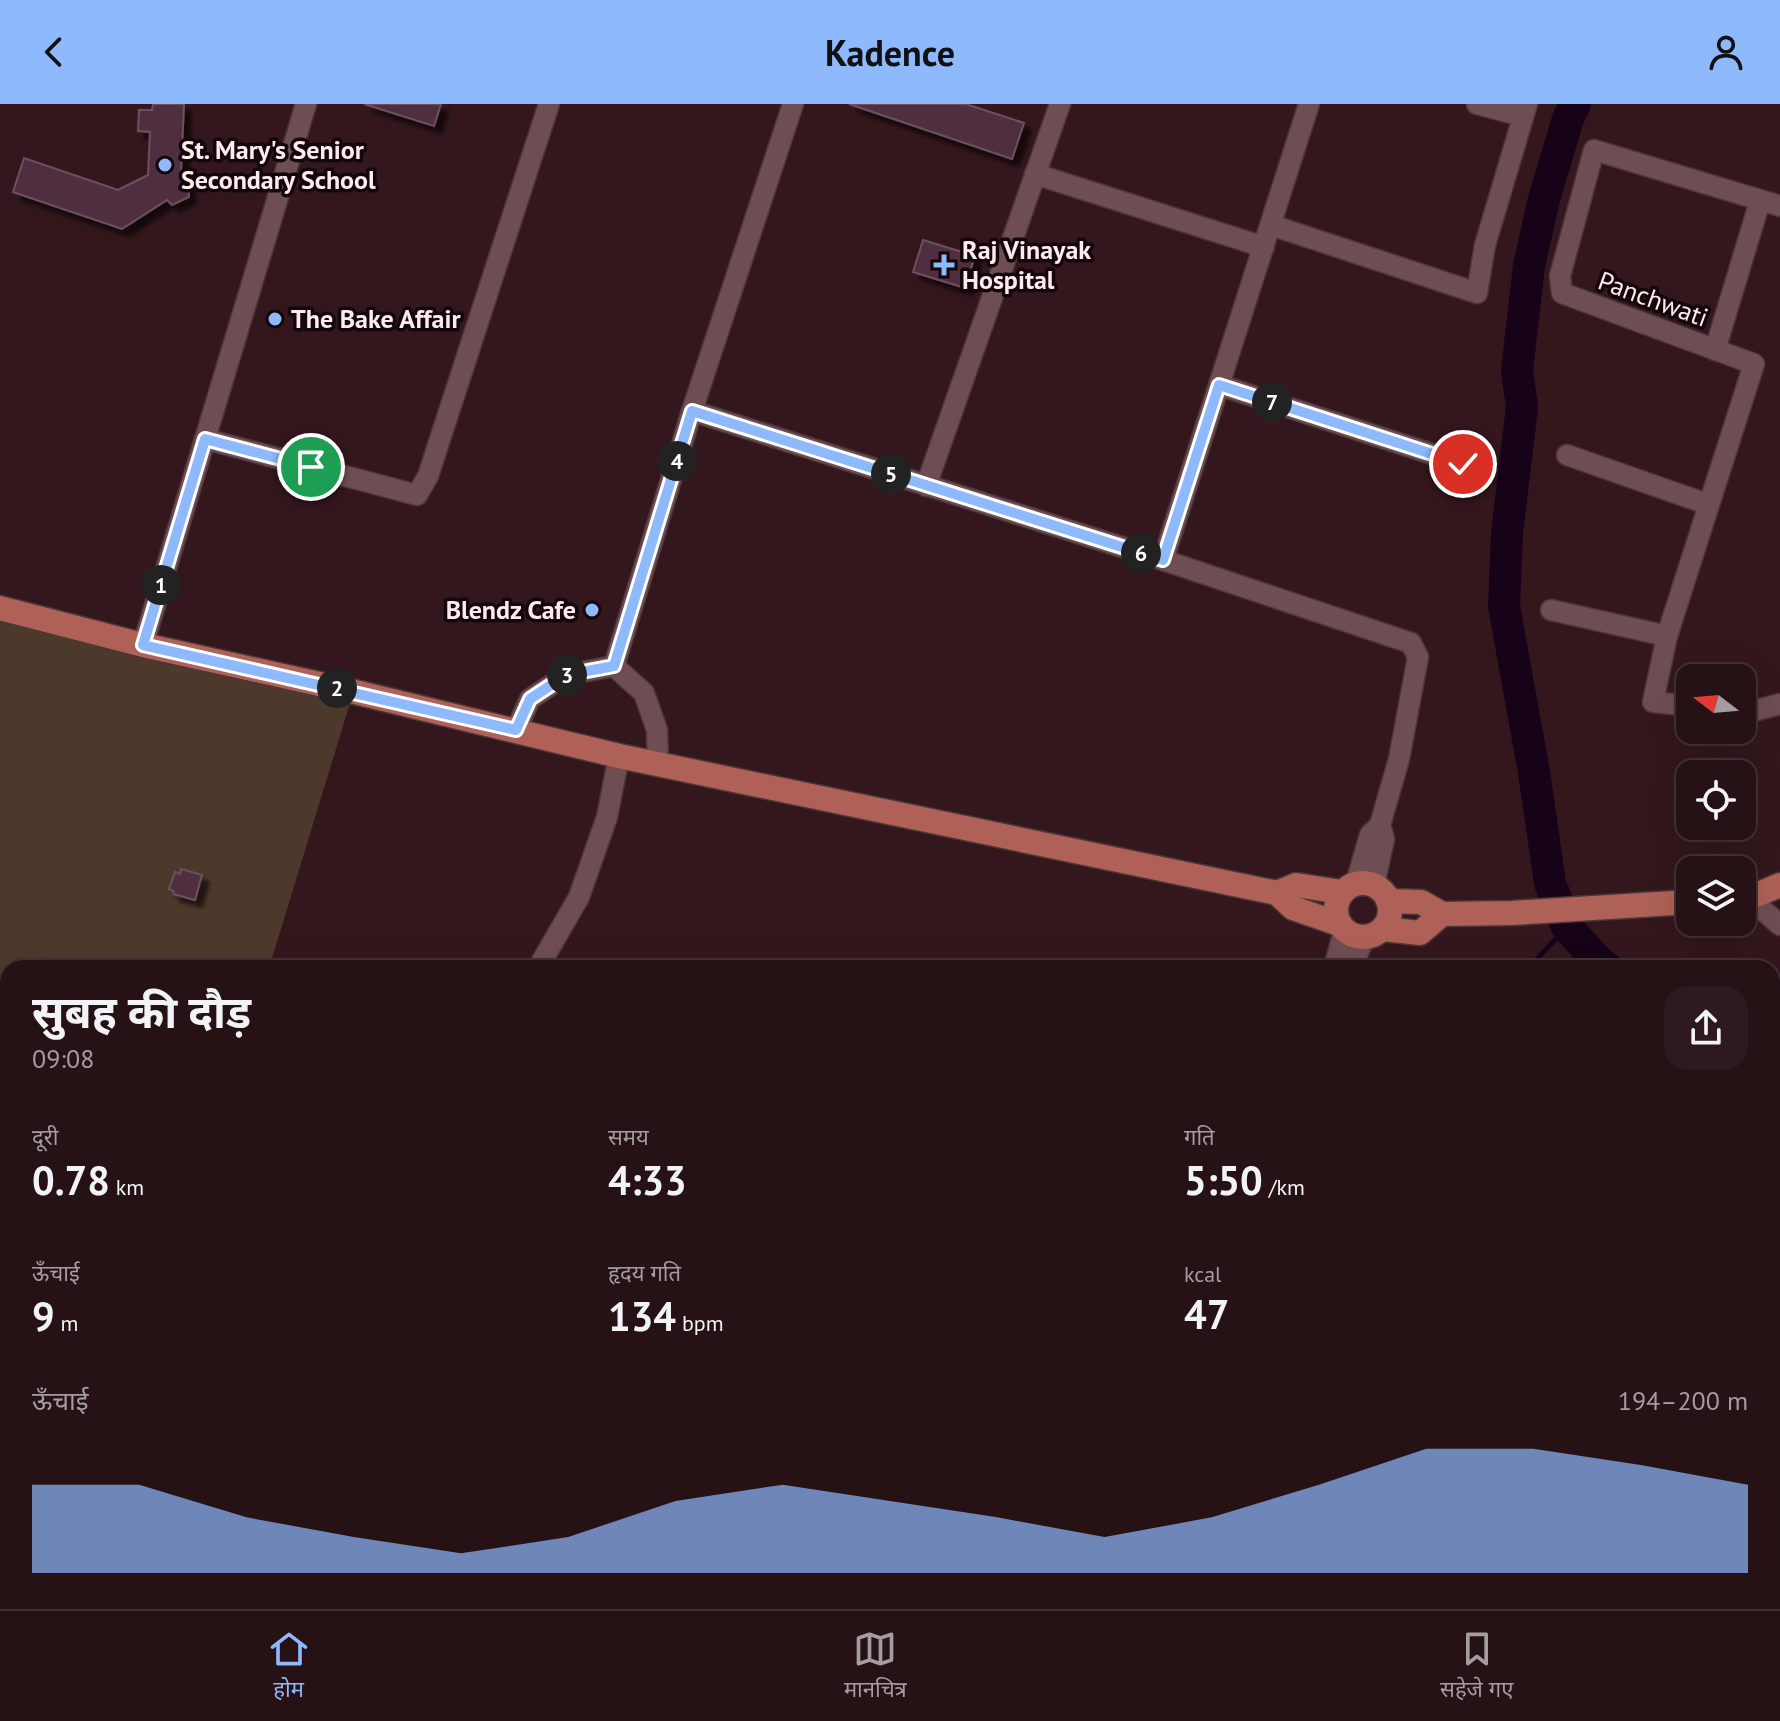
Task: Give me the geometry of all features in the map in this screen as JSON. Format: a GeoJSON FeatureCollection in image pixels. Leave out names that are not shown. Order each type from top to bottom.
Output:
{"type":"FeatureCollection","features":[{"type":"Feature","properties":{"kind":"main road"},"geometry":{"type":"LineString","coordinates":[[0,608],[143,645],[619,756],[1277,893],[1293,908],[1357,930],[1420,933],[1442,914]]}},
{"type":"Feature","properties":{"kind":"main road"},"geometry":{"type":"LineString","coordinates":[[1277,893],[1296,885],[1365,890],[1421,902],[1442,914],[1676,903]]}},
{"type":"Feature","properties":{"kind":"main road"},"geometry":{"type":"LineString","coordinates":[[1756,894],[1780,885]]}},
{"type":"Feature","properties":{"kind":"main road"},"geometry":{"type":"LineString","coordinates":[[1357,930],[1335,907],[1365,890]]}},
{"type":"Feature","properties":{"kind":"main road"},"geometry":{"type":"LineString","coordinates":[[1357,930],[1390,915],[1365,890]]}},
{"type":"Feature","properties":{"kind":"street"},"geometry":{"type":"LineString","coordinates":[[143,645],[306,104]]}},
{"type":"Feature","properties":{"kind":"street"},"geometry":{"type":"LineString","coordinates":[[205,439],[417,495],[428,476],[549,104]]}},
{"type":"Feature","properties":{"kind":"street"},"geometry":{"type":"LineString","coordinates":[[614,666],[692,411],[793,104]]}},
{"type":"Feature","properties":{"kind":"street"},"geometry":{"type":"LineString","coordinates":[[926,486],[1060,104]]}},
{"type":"Feature","properties":{"kind":"street"},"geometry":{"type":"LineString","coordinates":[[1163,560],[1309,104]]}},
{"type":"Feature","properties":{"kind":"street"},"geometry":{"type":"LineString","coordinates":[[1271,225],[1477,293],[1485,245],[1524,110],[1477,104]]}},
{"type":"Feature","properties":{"kind":"street","name":"Panchwati"},"geometry":{"type":"LineString","coordinates":[[1594,150],[1770,203],[1715,350],[1562,293],[1560,276],[1594,150]]}},
{"type":"Feature","properties":{"kind":"street"},"geometry":{"type":"LineString","coordinates":[[1035,174],[1264,247]]}},
{"type":"Feature","properties":{"kind":"street"},"geometry":{"type":"LineString","coordinates":[[1676,704],[1653,702],[1667,636],[1754,364],[1715,350]]}},
{"type":"Feature","properties":{"kind":"street"},"geometry":{"type":"LineString","coordinates":[[1219,385],[1463,464]]}},
{"type":"Feature","properties":{"kind":"street"},"geometry":{"type":"LineString","coordinates":[[692,411],[1163,560],[1411,643],[1418,657],[1399,759],[1380,825],[1370,835],[1365,890]]}},
{"type":"Feature","properties":{"kind":"street"},"geometry":{"type":"LineString","coordinates":[[1567,455],[1707,504]]}},
{"type":"Feature","properties":{"kind":"street"},"geometry":{"type":"LineString","coordinates":[[1551,610],[1667,636]]}},
{"type":"Feature","properties":{"kind":"street"},"geometry":{"type":"LineString","coordinates":[[516,730],[530,699],[566,675],[614,666]]}},
{"type":"Feature","properties":{"kind":"street"},"geometry":{"type":"LineString","coordinates":[[614,666],[644,693],[657,730],[658,764]]}},
{"type":"Feature","properties":{"kind":"street"},"geometry":{"type":"LineString","coordinates":[[1756,710],[1780,704]]}},
{"type":"Feature","properties":{"kind":"street"},"geometry":{"type":"LineString","coordinates":[[543,960],[579,897],[607,817],[619,756]]}},
{"type":"Feature","properties":{"kind":"street"},"geometry":{"type":"LineString","coordinates":[[1756,906],[1780,925]]}},
{"type":"Feature","properties":{"kind":"street"},"geometry":{"type":"LineString","coordinates":[[1339,960],[1357,930]]}},
{"type":"Feature","properties":{"kind":"street"},"geometry":{"type":"LineString","coordinates":[[1353,960],[1357,930]]}},
{"type":"Feature","properties":{"kind":"shaded area"},"geometry":{"type":"Polygon","coordinates":[[[0,621],[350,703],[271,960],[0,960],[0,621]]]}},
{"type":"Feature","properties":{"kind":"building","name":"St. Mary's Senior Secondary School"},"geometry":{"type":"Polygon","coordinates":[[[153,104],[184,104],[181,171],[188,175],[189,197],[172,205],[167,200],[122,229],[13,192],[24,158],[118,190],[148,175],[150,132],[138,131],[139,110],[152,110],[153,104]]]}},
{"type":"Feature","properties":{"kind":"building"},"geometry":{"type":"Polygon","coordinates":[[[364,104],[441,104],[434,126],[364,104]]]}},
{"type":"Feature","properties":{"kind":"building"},"geometry":{"type":"Polygon","coordinates":[[[849,104],[966,104],[1024,123],[1012,159],[849,104]]]}},
{"type":"Feature","properties":{"kind":"building"},"geometry":{"type":"Polygon","coordinates":[[[923,240],[975,256],[965,288],[913,272],[923,240]]]}},
{"type":"Feature","properties":{"kind":"building"},"geometry":{"type":"Polygon","coordinates":[[[181,869],[202,875],[195,900],[173,894],[174,891],[169,889],[175,872],[180,874],[181,869]]]}},
{"type":"Feature","properties":{"kind":"waterway"},"geometry":{"type":"LineString","coordinates":[[1575,104],[1544,199],[1529,266],[1517,370],[1522,407],[1507,533],[1504,606],[1534,772],[1550,883],[1567,927],[1597,960]]}},
{"type":"Feature","properties":{"kind":"waterway"},"geometry":{"type":"LineString","coordinates":[[1536,960],[1567,927]]}},
{"type":"Feature","properties":{"kind":"place","name":"St. Mary's Senior Secondary School"},"geometry":{"type":"Point","coordinates":[165,165]}},
{"type":"Feature","properties":{"kind":"place","name":"Raj Vinayak Hospital"},"geometry":{"type":"Point","coordinates":[944,265]}},
{"type":"Feature","properties":{"kind":"place","name":"The Bake Affair"},"geometry":{"type":"Point","coordinates":[275,319]}},
{"type":"Feature","properties":{"kind":"place","name":"Blendz Cafe"},"geometry":{"type":"Point","coordinates":[592,610]}},
{"type":"Feature","properties":{"kind":"route"},"geometry":{"type":"LineString","coordinates":[[311,467],[205,439],[143,645],[516,730],[530,699],[566,675],[614,666],[692,411],[1163,560],[1219,385],[1463,464]]}}]}
